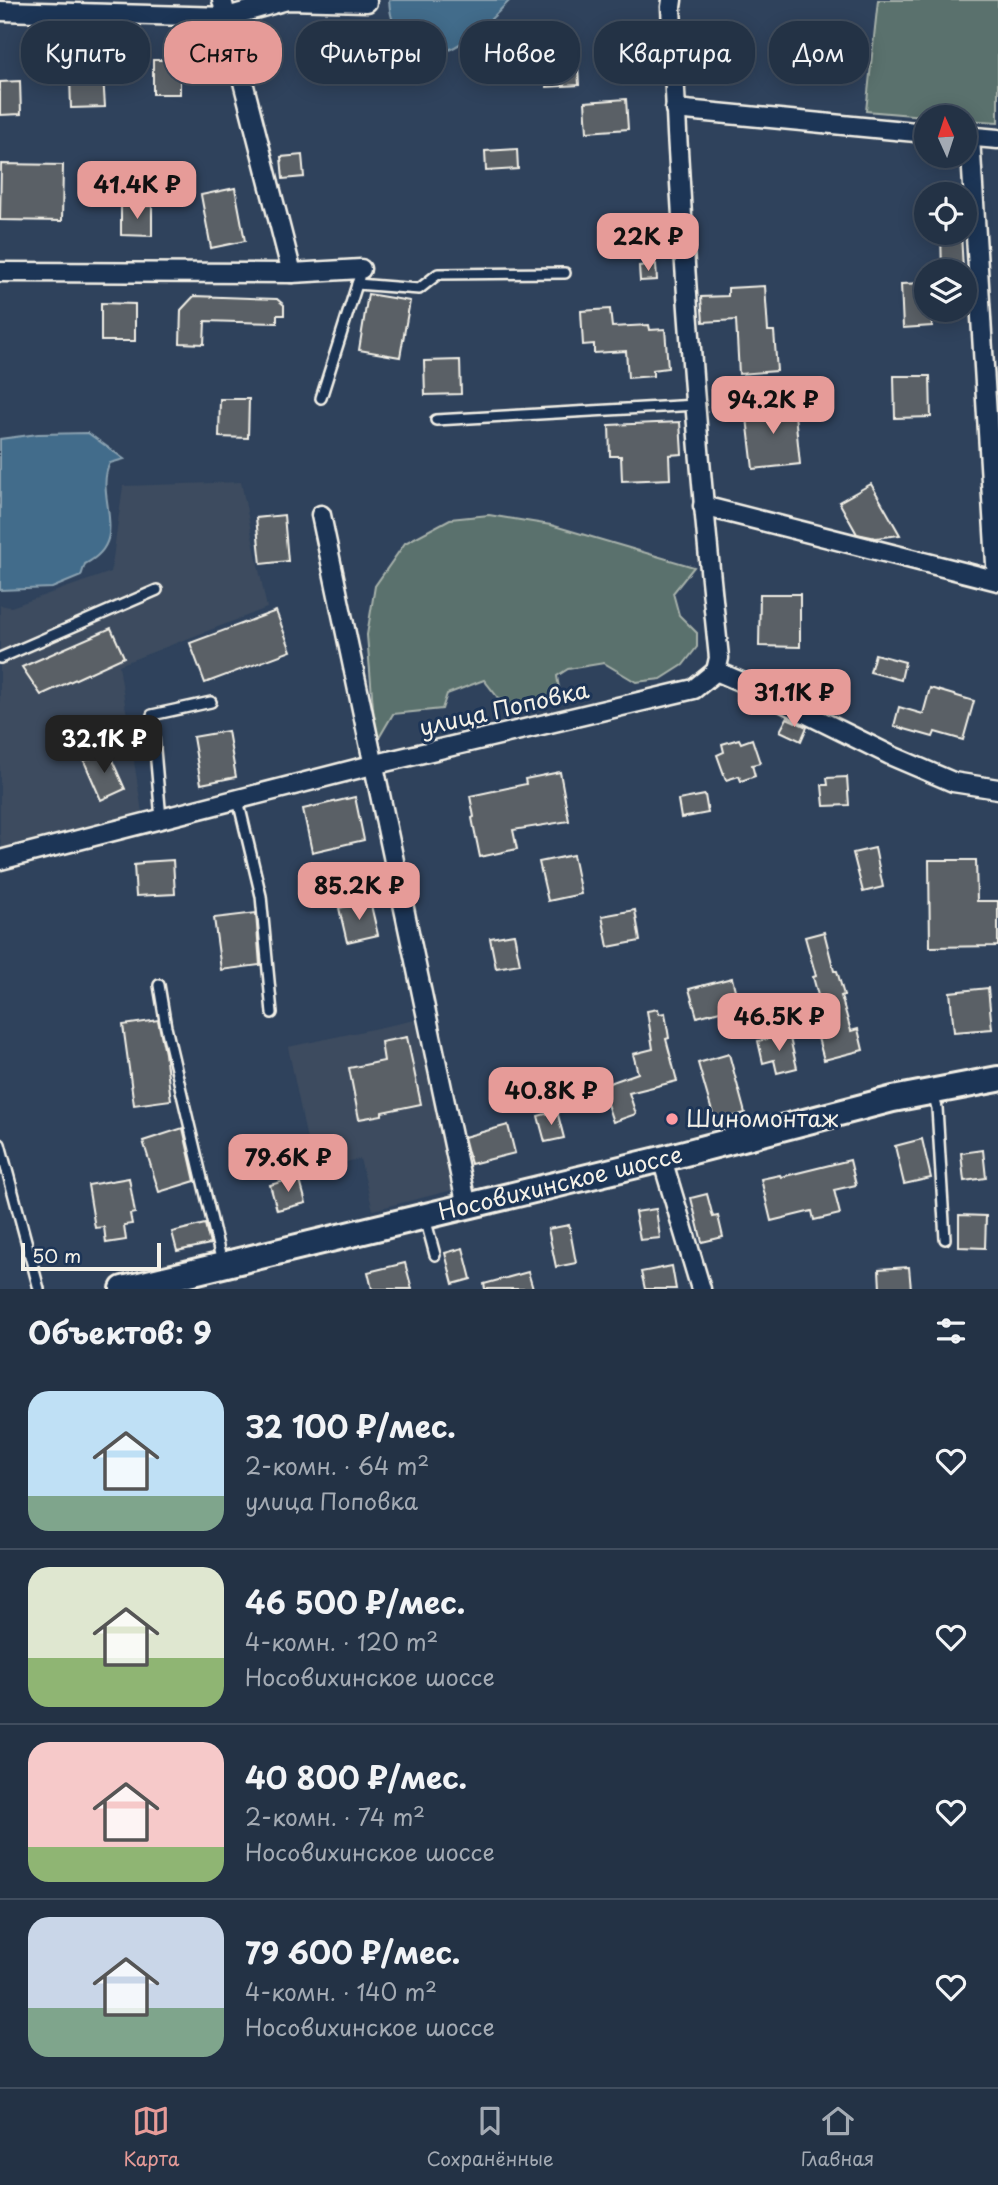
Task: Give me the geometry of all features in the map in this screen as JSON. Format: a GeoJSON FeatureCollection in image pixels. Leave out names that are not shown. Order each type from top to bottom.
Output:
{"type":"FeatureCollection","features":[{"type":"Feature","properties":{"kind":"main road","name":"Носовихинское шоссе"},"geometry":{"type":"LineString","coordinates":[[123,1289],[434,1211],[467,1207],[662,1159],[893,1099],[998,1079]]}},
{"type":"Feature","properties":{"kind":"street"},"geometry":{"type":"LineString","coordinates":[[0,11],[225,8],[287,0],[367,2]]}},
{"type":"Feature","properties":{"kind":"street"},"geometry":{"type":"LineString","coordinates":[[672,0],[675,109],[703,506],[719,658],[716,671],[892,756],[953,782],[998,789]]}},
{"type":"Feature","properties":{"kind":"street"},"geometry":{"type":"LineString","coordinates":[[225,8],[292,272]]}},
{"type":"Feature","properties":{"kind":"street"},"geometry":{"type":"LineString","coordinates":[[675,109],[914,132]]}},
{"type":"Feature","properties":{"kind":"street"},"geometry":{"type":"LineString","coordinates":[[977,137],[998,139]]}},
{"type":"Feature","properties":{"kind":"street"},"geometry":{"type":"LineString","coordinates":[[703,506],[998,581],[969,168]]}},
{"type":"Feature","properties":{"kind":"street"},"geometry":{"type":"LineString","coordinates":[[0,272],[292,272],[359,276]]}},
{"type":"Feature","properties":{"kind":"street"},"geometry":{"type":"LineString","coordinates":[[321,515],[467,1207]]}},
{"type":"Feature","properties":{"kind":"street","name":"улица Поповка"},"geometry":{"type":"LineString","coordinates":[[0,860],[372,765],[694,689],[716,671]]}},
{"type":"Feature","properties":{"kind":"street"},"geometry":{"type":"LineString","coordinates":[[662,1159],[701,1289]]}},
{"type":"Feature","properties":{"kind":"lane"},"geometry":{"type":"LineString","coordinates":[[321,398],[359,276],[419,289],[438,274],[565,273]]}},
{"type":"Feature","properties":{"kind":"lane"},"geometry":{"type":"LineString","coordinates":[[436,420],[649,404],[696,405]]}},
{"type":"Feature","properties":{"kind":"lane"},"geometry":{"type":"LineString","coordinates":[[0,658],[157,590]]}},
{"type":"Feature","properties":{"kind":"lane"},"geometry":{"type":"LineString","coordinates":[[161,819],[152,715],[211,702]]}},
{"type":"Feature","properties":{"kind":"lane"},"geometry":{"type":"LineString","coordinates":[[238,800],[261,897],[272,1013]]}},
{"type":"Feature","properties":{"kind":"lane"},"geometry":{"type":"LineString","coordinates":[[159,985],[172,1053],[223,1265]]}},
{"type":"Feature","properties":{"kind":"lane"},"geometry":{"type":"LineString","coordinates":[[933,1091],[937,1108],[945,1239]]}},
{"type":"Feature","properties":{"kind":"lane"},"geometry":{"type":"LineString","coordinates":[[0,1144],[40,1289]]}},
{"type":"Feature","properties":{"kind":"lane"},"geometry":{"type":"LineString","coordinates":[[434,1211],[435,1255]]}},
{"type":"Feature","properties":{"kind":"shaded area"},"geometry":{"type":"Polygon","coordinates":[[[389,0],[510,0],[488,21],[460,21],[460,44],[446,51],[446,21],[393,21],[389,0]]]}},
{"type":"Feature","properties":{"kind":"shaded area"},"geometry":{"type":"Polygon","coordinates":[[[88,433],[124,459],[110,463],[106,476],[110,530],[107,543],[99,554],[85,564],[81,576],[52,588],[0,590],[0,439],[38,434],[88,433]]]}},
{"type":"Feature","properties":{"kind":"shaded area"},"geometry":{"type":"Polygon","coordinates":[[[241,482],[267,608],[119,665],[142,812],[2,848],[0,605],[11,607],[111,572],[123,486],[241,482]]]}},
{"type":"Feature","properties":{"kind":"shaded area"},"geometry":{"type":"Polygon","coordinates":[[[415,1020],[453,1190],[373,1210],[360,1159],[313,1169],[288,1047],[415,1020]]]}},
{"type":"Feature","properties":{"kind":"green space"},"geometry":{"type":"Polygon","coordinates":[[[878,0],[998,0],[998,122],[977,121],[977,105],[914,105],[914,115],[866,111],[878,0]]]}},
{"type":"Feature","properties":{"kind":"green space"},"geometry":{"type":"Polygon","coordinates":[[[489,515],[551,525],[694,567],[673,593],[679,615],[697,633],[697,647],[683,665],[661,679],[636,682],[604,663],[568,669],[557,676],[560,695],[506,708],[484,680],[447,694],[442,709],[393,714],[376,743],[367,635],[375,586],[405,543],[450,519],[489,515]]]}},
{"type":"Feature","properties":{"kind":"building"},"geometry":{"type":"Polygon","coordinates":[[[153,60],[164,60],[164,84],[180,84],[180,94],[153,94],[153,60]]]}},
{"type":"Feature","properties":{"kind":"building"},"geometry":{"type":"Polygon","coordinates":[[[20,81],[21,114],[0,115],[0,82],[20,81]]]}},
{"type":"Feature","properties":{"kind":"building"},"geometry":{"type":"Polygon","coordinates":[[[70,84],[104,84],[105,107],[71,108],[70,84]]]}},
{"type":"Feature","properties":{"kind":"building"},"geometry":{"type":"Polygon","coordinates":[[[547,84],[579,84],[579,85],[547,87],[547,84]]]}},
{"type":"Feature","properties":{"kind":"building"},"geometry":{"type":"Polygon","coordinates":[[[626,99],[628,129],[587,132],[585,102],[626,99]]]}},
{"type":"Feature","properties":{"kind":"building"},"geometry":{"type":"Polygon","coordinates":[[[517,149],[518,169],[486,171],[485,151],[517,149]]]}},
{"type":"Feature","properties":{"kind":"building"},"geometry":{"type":"Polygon","coordinates":[[[302,155],[304,177],[283,179],[281,157],[302,155]]]}},
{"type":"Feature","properties":{"kind":"building"},"geometry":{"type":"Polygon","coordinates":[[[1,164],[63,165],[62,221],[0,220],[1,164]]]}},
{"type":"Feature","properties":{"kind":"building"},"geometry":{"type":"Polygon","coordinates":[[[235,188],[245,241],[211,248],[201,195],[235,188]]]}},
{"type":"Feature","properties":{"kind":"building"},"geometry":{"type":"Polygon","coordinates":[[[121,206],[152,206],[152,236],[121,235],[121,206]]]}},
{"type":"Feature","properties":{"kind":"building"},"geometry":{"type":"Polygon","coordinates":[[[941,245],[962,245],[962,259],[942,259],[941,245]]]}},
{"type":"Feature","properties":{"kind":"building"},"geometry":{"type":"Polygon","coordinates":[[[656,264],[657,280],[640,281],[639,266],[656,264]]]}},
{"type":"Feature","properties":{"kind":"building"},"geometry":{"type":"Polygon","coordinates":[[[914,283],[914,322],[932,322],[932,326],[903,328],[901,284],[914,283]]]}},
{"type":"Feature","properties":{"kind":"building"},"geometry":{"type":"Polygon","coordinates":[[[765,286],[768,331],[774,331],[777,371],[739,374],[736,320],[703,322],[701,297],[728,296],[728,288],[765,286]]]}},
{"type":"Feature","properties":{"kind":"building"},"geometry":{"type":"Polygon","coordinates":[[[368,294],[410,301],[400,357],[359,350],[368,294]]]}},
{"type":"Feature","properties":{"kind":"building"},"geometry":{"type":"Polygon","coordinates":[[[194,296],[277,299],[284,305],[284,315],[277,315],[277,323],[205,321],[204,344],[180,343],[181,310],[194,296]]]}},
{"type":"Feature","properties":{"kind":"building"},"geometry":{"type":"Polygon","coordinates":[[[101,303],[135,304],[135,341],[101,341],[101,303]]]}},
{"type":"Feature","properties":{"kind":"building"},"geometry":{"type":"Polygon","coordinates":[[[610,309],[612,327],[649,325],[650,330],[665,329],[668,368],[653,370],[653,376],[628,378],[626,351],[594,353],[594,344],[583,345],[581,311],[610,309]]]}},
{"type":"Feature","properties":{"kind":"building"},"geometry":{"type":"Polygon","coordinates":[[[460,360],[461,394],[425,395],[424,361],[460,360]]]}},
{"type":"Feature","properties":{"kind":"building"},"geometry":{"type":"Polygon","coordinates":[[[894,376],[930,376],[931,417],[895,418],[894,376]]]}},
{"type":"Feature","properties":{"kind":"building"},"geometry":{"type":"Polygon","coordinates":[[[220,399],[249,399],[248,438],[219,437],[220,399]]]}},
{"type":"Feature","properties":{"kind":"building"},"geometry":{"type":"Polygon","coordinates":[[[794,404],[800,464],[753,469],[746,409],[794,404]]]}},
{"type":"Feature","properties":{"kind":"building"},"geometry":{"type":"Polygon","coordinates":[[[680,422],[682,454],[669,455],[670,479],[622,481],[621,456],[610,456],[609,425],[680,422]]]}},
{"type":"Feature","properties":{"kind":"building"},"geometry":{"type":"Polygon","coordinates":[[[871,484],[900,535],[876,538],[857,534],[839,502],[871,484]]]}},
{"type":"Feature","properties":{"kind":"building"},"geometry":{"type":"Polygon","coordinates":[[[284,515],[288,561],[261,564],[256,518],[284,515]]]}},
{"type":"Feature","properties":{"kind":"building"},"geometry":{"type":"Polygon","coordinates":[[[760,594],[800,594],[800,647],[759,646],[760,594]]]}},
{"type":"Feature","properties":{"kind":"building"},"geometry":{"type":"Polygon","coordinates":[[[276,611],[291,651],[205,683],[190,643],[276,611]]]}},
{"type":"Feature","properties":{"kind":"building"},"geometry":{"type":"Polygon","coordinates":[[[111,628],[124,657],[41,695],[22,667],[111,628]]]}},
{"type":"Feature","properties":{"kind":"building"},"geometry":{"type":"Polygon","coordinates":[[[875,654],[905,662],[901,680],[870,672],[875,654]]]}},
{"type":"Feature","properties":{"kind":"building"},"geometry":{"type":"Polygon","coordinates":[[[930,688],[974,701],[963,740],[935,732],[933,737],[894,726],[899,707],[923,714],[930,688]]]}},
{"type":"Feature","properties":{"kind":"building"},"geometry":{"type":"Polygon","coordinates":[[[787,718],[807,727],[801,741],[780,731],[787,718]]]}},
{"type":"Feature","properties":{"kind":"building"},"geometry":{"type":"Polygon","coordinates":[[[228,731],[236,777],[201,784],[193,737],[228,731]]]}},
{"type":"Feature","properties":{"kind":"building"},"geometry":{"type":"Polygon","coordinates":[[[739,739],[741,743],[752,739],[760,763],[752,765],[755,776],[741,781],[739,776],[726,780],[717,755],[724,752],[722,744],[739,739]]]}},
{"type":"Feature","properties":{"kind":"building"},"geometry":{"type":"Polygon","coordinates":[[[108,751],[125,789],[101,800],[84,761],[108,751]]]}},
{"type":"Feature","properties":{"kind":"building"},"geometry":{"type":"Polygon","coordinates":[[[560,772],[569,821],[513,830],[517,849],[480,857],[470,796],[526,784],[525,779],[560,772]]]}},
{"type":"Feature","properties":{"kind":"building"},"geometry":{"type":"Polygon","coordinates":[[[847,777],[849,805],[824,806],[822,785],[828,785],[827,778],[847,777]]]}},
{"type":"Feature","properties":{"kind":"building"},"geometry":{"type":"Polygon","coordinates":[[[705,795],[708,813],[681,818],[678,800],[705,795]]]}},
{"type":"Feature","properties":{"kind":"building"},"geometry":{"type":"Polygon","coordinates":[[[355,797],[364,840],[312,852],[303,809],[355,797]]]}},
{"type":"Feature","properties":{"kind":"building"},"geometry":{"type":"Polygon","coordinates":[[[875,848],[883,887],[863,892],[853,853],[875,848]]]}},
{"type":"Feature","properties":{"kind":"building"},"geometry":{"type":"Polygon","coordinates":[[[573,855],[581,894],[548,901],[539,862],[573,855]]]}},
{"type":"Feature","properties":{"kind":"building"},"geometry":{"type":"Polygon","coordinates":[[[173,860],[175,894],[136,896],[134,865],[173,860]]]}},
{"type":"Feature","properties":{"kind":"building"},"geometry":{"type":"Polygon","coordinates":[[[929,860],[976,860],[977,901],[998,901],[998,946],[930,947],[929,860]]]}},
{"type":"Feature","properties":{"kind":"building"},"geometry":{"type":"Polygon","coordinates":[[[370,901],[378,935],[347,942],[339,908],[370,901]]]}},
{"type":"Feature","properties":{"kind":"building"},"geometry":{"type":"Polygon","coordinates":[[[635,910],[640,941],[608,947],[602,916],[635,910]]]}},
{"type":"Feature","properties":{"kind":"building"},"geometry":{"type":"Polygon","coordinates":[[[256,913],[260,965],[221,970],[214,918],[256,913]]]}},
{"type":"Feature","properties":{"kind":"building"},"geometry":{"type":"Polygon","coordinates":[[[824,932],[834,971],[837,971],[844,995],[841,996],[851,1031],[858,1029],[863,1050],[824,1060],[812,1016],[823,1014],[805,937],[824,932]]]}},
{"type":"Feature","properties":{"kind":"building"},"geometry":{"type":"Polygon","coordinates":[[[514,934],[520,964],[496,968],[490,938],[514,934]]]}},
{"type":"Feature","properties":{"kind":"building"},"geometry":{"type":"Polygon","coordinates":[[[732,978],[739,1006],[697,1017],[689,989],[732,978]]]}},
{"type":"Feature","properties":{"kind":"building"},"geometry":{"type":"Polygon","coordinates":[[[988,988],[992,1029],[954,1032],[950,992],[988,988]]]}},
{"type":"Feature","properties":{"kind":"building"},"geometry":{"type":"Polygon","coordinates":[[[658,1009],[659,1014],[665,1013],[669,1038],[666,1039],[677,1081],[629,1093],[636,1114],[613,1122],[601,1086],[638,1073],[633,1054],[653,1049],[647,1011],[658,1009]]]}},
{"type":"Feature","properties":{"kind":"building"},"geometry":{"type":"Polygon","coordinates":[[[158,1020],[171,1100],[134,1105],[123,1025],[158,1020]]]}},
{"type":"Feature","properties":{"kind":"building"},"geometry":{"type":"Polygon","coordinates":[[[789,1034],[797,1068],[777,1073],[774,1060],[763,1063],[758,1041],[789,1034]]]}},
{"type":"Feature","properties":{"kind":"building"},"geometry":{"type":"Polygon","coordinates":[[[407,1037],[421,1104],[359,1119],[349,1068],[384,1061],[381,1042],[407,1037]]]}},
{"type":"Feature","properties":{"kind":"building"},"geometry":{"type":"Polygon","coordinates":[[[729,1054],[745,1113],[715,1122],[698,1063],[729,1054]]]}},
{"type":"Feature","properties":{"kind":"building"},"geometry":{"type":"Polygon","coordinates":[[[557,1111],[564,1138],[545,1142],[538,1116],[557,1111]]]}},
{"type":"Feature","properties":{"kind":"building"},"geometry":{"type":"Polygon","coordinates":[[[508,1125],[515,1153],[471,1164],[464,1137],[508,1125]]]}},
{"type":"Feature","properties":{"kind":"building"},"geometry":{"type":"Polygon","coordinates":[[[183,1128],[195,1181],[159,1192],[143,1141],[183,1128]]]}},
{"type":"Feature","properties":{"kind":"building"},"geometry":{"type":"Polygon","coordinates":[[[922,1139],[931,1178],[904,1184],[895,1146],[922,1139]]]}},
{"type":"Feature","properties":{"kind":"building"},"geometry":{"type":"Polygon","coordinates":[[[258,1140],[260,1165],[242,1167],[240,1141],[258,1140]]]}},
{"type":"Feature","properties":{"kind":"building"},"geometry":{"type":"Polygon","coordinates":[[[983,1150],[986,1178],[964,1181],[961,1153],[983,1150]]]}},
{"type":"Feature","properties":{"kind":"building"},"geometry":{"type":"Polygon","coordinates":[[[850,1160],[856,1185],[834,1190],[840,1214],[814,1220],[812,1211],[771,1221],[761,1179],[781,1177],[850,1160]]]}},
{"type":"Feature","properties":{"kind":"building"},"geometry":{"type":"Polygon","coordinates":[[[299,1177],[306,1203],[277,1210],[270,1185],[299,1177]]]}},
{"type":"Feature","properties":{"kind":"building"},"geometry":{"type":"Polygon","coordinates":[[[129,1178],[135,1213],[130,1214],[132,1224],[124,1225],[126,1240],[106,1243],[104,1227],[95,1228],[88,1185],[129,1178]]]}},
{"type":"Feature","properties":{"kind":"building"},"geometry":{"type":"Polygon","coordinates":[[[707,1194],[713,1217],[718,1216],[723,1237],[702,1242],[691,1198],[707,1194]]]}},
{"type":"Feature","properties":{"kind":"building"},"geometry":{"type":"Polygon","coordinates":[[[656,1209],[660,1238],[640,1240],[635,1212],[656,1209]]]}},
{"type":"Feature","properties":{"kind":"building"},"geometry":{"type":"Polygon","coordinates":[[[959,1215],[986,1216],[985,1248],[959,1247],[959,1215]]]}},
{"type":"Feature","properties":{"kind":"building"},"geometry":{"type":"Polygon","coordinates":[[[205,1224],[210,1244],[177,1251],[172,1232],[205,1224]]]}},
{"type":"Feature","properties":{"kind":"building"},"geometry":{"type":"Polygon","coordinates":[[[569,1225],[576,1263],[556,1267],[548,1229],[569,1225]]]}},
{"type":"Feature","properties":{"kind":"building"},"geometry":{"type":"Polygon","coordinates":[[[463,1248],[471,1279],[453,1284],[445,1253],[463,1248]]]}},
{"type":"Feature","properties":{"kind":"building"},"geometry":{"type":"Polygon","coordinates":[[[405,1263],[412,1289],[372,1289],[368,1272],[405,1263]]]}},
{"type":"Feature","properties":{"kind":"building"},"geometry":{"type":"Polygon","coordinates":[[[672,1266],[676,1289],[645,1289],[641,1272],[672,1266]]]}},
{"type":"Feature","properties":{"kind":"building"},"geometry":{"type":"Polygon","coordinates":[[[909,1267],[911,1289],[880,1289],[879,1269],[909,1267]]]}},
{"type":"Feature","properties":{"kind":"building"},"geometry":{"type":"Polygon","coordinates":[[[528,1272],[533,1289],[485,1289],[484,1284],[528,1272]]]}},
{"type":"Feature","properties":{"kind":"place","name":"Шиномонтаж"},"geometry":{"type":"Point","coordinates":[672,1119]}}]}
